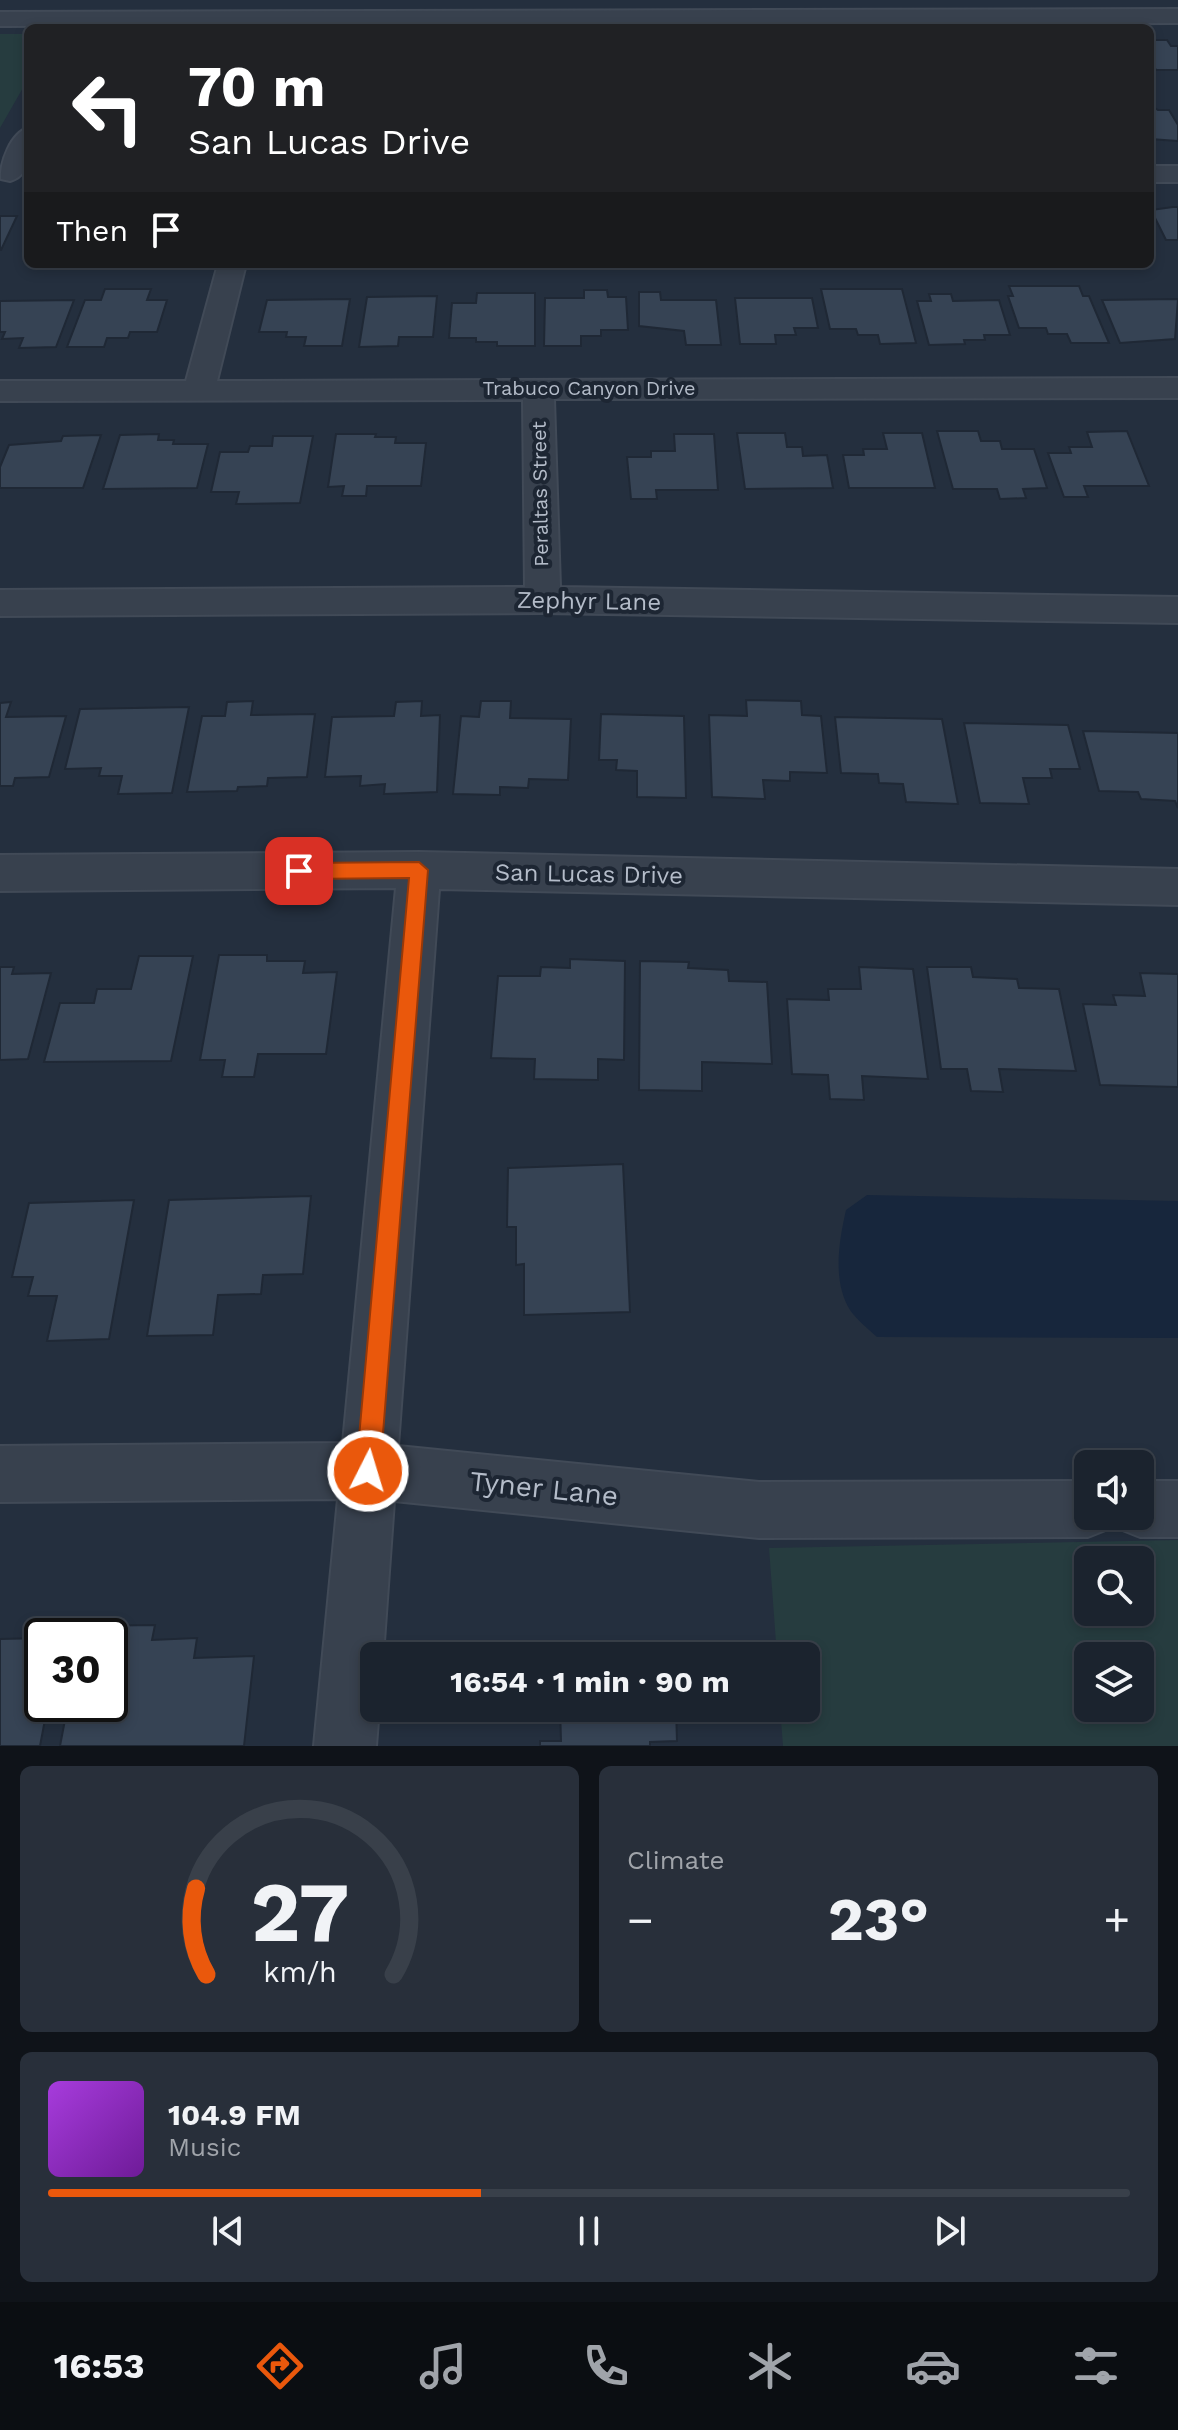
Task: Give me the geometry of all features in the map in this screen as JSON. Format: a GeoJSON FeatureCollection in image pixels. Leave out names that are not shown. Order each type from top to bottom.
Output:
{"type":"FeatureCollection","features":[{"type":"Feature","properties":{"kind":"street"},"geometry":{"type":"LineString","coordinates":[[0,19],[83,24],[595,9],[1178,16]]}},
{"type":"Feature","properties":{"kind":"street"},"geometry":{"type":"LineString","coordinates":[[13,173],[24,146]]}},
{"type":"Feature","properties":{"kind":"street"},"geometry":{"type":"LineString","coordinates":[[1154,174],[1178,174]]}},
{"type":"Feature","properties":{"kind":"street"},"geometry":{"type":"LineString","coordinates":[[199,390],[231,268]]}},
{"type":"Feature","properties":{"kind":"street","name":"Peraltas Street"},"geometry":{"type":"LineString","coordinates":[[538,388],[543,600]]}},
{"type":"Feature","properties":{"kind":"street","name":"Trabuco Canyon Drive"},"geometry":{"type":"LineString","coordinates":[[0,391],[1178,388]]}},
{"type":"Feature","properties":{"kind":"street","name":"Zephyr Lane"},"geometry":{"type":"LineString","coordinates":[[0,603],[543,600],[1178,610]]}},
{"type":"Feature","properties":{"kind":"street"},"geometry":{"type":"LineString","coordinates":[[345,1746],[419,870]]}},
{"type":"Feature","properties":{"kind":"street","name":"San Lucas Drive"},"geometry":{"type":"LineString","coordinates":[[0,873],[419,870],[1178,887]]}},
{"type":"Feature","properties":{"kind":"street","name":"Tyner Lane"},"geometry":{"type":"LineString","coordinates":[[0,1474],[368,1471],[759,1510],[1074,1509]]}},
{"type":"Feature","properties":{"kind":"street"},"geometry":{"type":"LineString","coordinates":[[1154,1509],[1178,1509]]}},
{"type":"Feature","properties":{"kind":"green space"},"geometry":{"type":"Polygon","coordinates":[[[0,34],[24,34],[24,86],[0,128],[0,34]]]}},
{"type":"Feature","properties":{"kind":"green space"},"geometry":{"type":"Polygon","coordinates":[[[1178,1540],[1178,1746],[783,1746],[781,1722],[820,1722],[820,1642],[776,1642],[769,1548],[1178,1540]]]}},
{"type":"Feature","properties":{"kind":"water"},"geometry":{"type":"Polygon","coordinates":[[[867,1195],[1178,1201],[1178,1338],[877,1337],[850,1310],[844,1299],[839,1274],[839,1248],[846,1210],[867,1195]]]}},
{"type":"Feature","properties":{"kind":"building"},"geometry":{"type":"Polygon","coordinates":[[[1154,40],[1167,40],[1171,46],[1178,46],[1178,70],[1156,70],[1154,40]]]}},
{"type":"Feature","properties":{"kind":"building"},"geometry":{"type":"Polygon","coordinates":[[[1154,108],[1169,110],[1178,125],[1178,141],[1154,139],[1154,108]]]}},
{"type":"Feature","properties":{"kind":"building"},"geometry":{"type":"Polygon","coordinates":[[[1178,207],[1178,240],[1166,240],[1154,210],[1178,207]]]}},
{"type":"Feature","properties":{"kind":"building"},"geometry":{"type":"Polygon","coordinates":[[[0,216],[17,216],[1,250],[0,250],[0,216]]]}},
{"type":"Feature","properties":{"kind":"building"},"geometry":{"type":"Polygon","coordinates":[[[1009,286],[1079,286],[1083,296],[1089,296],[1109,343],[1071,343],[1067,334],[1048,334],[1046,328],[1019,328],[1008,296],[1013,296],[1009,286]]]}},
{"type":"Feature","properties":{"kind":"building"},"geometry":{"type":"Polygon","coordinates":[[[105,289],[151,289],[147,300],[167,300],[157,332],[130,332],[128,338],[107,338],[104,347],[67,347],[85,300],[101,300],[105,289]]]}},
{"type":"Feature","properties":{"kind":"building"},"geometry":{"type":"Polygon","coordinates":[[[821,289],[902,289],[916,343],[880,344],[878,335],[858,335],[856,329],[830,329],[821,289]]]}},
{"type":"Feature","properties":{"kind":"building"},"geometry":{"type":"Polygon","coordinates":[[[584,290],[607,290],[608,297],[626,297],[628,330],[601,330],[601,336],[581,336],[581,346],[544,346],[545,298],[584,298],[584,290]]]}},
{"type":"Feature","properties":{"kind":"building"},"geometry":{"type":"Polygon","coordinates":[[[639,292],[660,292],[661,300],[716,300],[721,345],[686,345],[684,331],[639,326],[639,292]]]}},
{"type":"Feature","properties":{"kind":"building"},"geometry":{"type":"Polygon","coordinates":[[[477,293],[535,293],[535,346],[497,346],[497,342],[476,342],[476,338],[449,338],[452,303],[476,303],[477,293]]]}},
{"type":"Feature","properties":{"kind":"building"},"geometry":{"type":"Polygon","coordinates":[[[929,294],[951,294],[953,301],[999,300],[1010,335],[984,335],[985,340],[964,340],[965,344],[929,345],[917,301],[931,301],[929,294]]]}},
{"type":"Feature","properties":{"kind":"building"},"geometry":{"type":"Polygon","coordinates":[[[437,296],[433,337],[399,337],[398,346],[359,347],[367,297],[437,296]]]}},
{"type":"Feature","properties":{"kind":"building"},"geometry":{"type":"Polygon","coordinates":[[[735,298],[812,298],[818,328],[794,328],[796,335],[775,335],[776,344],[740,344],[735,298]]]}},
{"type":"Feature","properties":{"kind":"building"},"geometry":{"type":"Polygon","coordinates":[[[350,299],[342,346],[304,346],[306,337],[286,337],[287,332],[259,332],[267,300],[350,299]]]}},
{"type":"Feature","properties":{"kind":"building"},"geometry":{"type":"Polygon","coordinates":[[[1178,299],[1175,339],[1120,343],[1102,300],[1178,299]]]}},
{"type":"Feature","properties":{"kind":"building"},"geometry":{"type":"Polygon","coordinates":[[[74,300],[56,347],[19,348],[23,338],[2,339],[5,332],[0,332],[0,301],[74,300]]]}},
{"type":"Feature","properties":{"kind":"building"},"geometry":{"type":"Polygon","coordinates":[[[937,431],[978,431],[981,441],[1000,441],[1002,449],[1034,449],[1047,488],[1023,489],[1026,498],[1000,499],[997,489],[953,489],[937,431]]]}},
{"type":"Feature","properties":{"kind":"building"},"geometry":{"type":"Polygon","coordinates":[[[1127,431],[1149,486],[1084,486],[1088,497],[1064,497],[1048,453],[1071,453],[1069,447],[1092,447],[1087,432],[1127,431]]]}},
{"type":"Feature","properties":{"kind":"building"},"geometry":{"type":"Polygon","coordinates":[[[737,433],[785,433],[787,447],[802,447],[803,456],[827,455],[833,488],[745,489],[737,433]]]}},
{"type":"Feature","properties":{"kind":"building"},"geometry":{"type":"Polygon","coordinates":[[[883,433],[922,433],[935,488],[849,488],[843,455],[864,455],[863,449],[887,449],[883,433]]]}},
{"type":"Feature","properties":{"kind":"building"},"geometry":{"type":"Polygon","coordinates":[[[159,434],[158,440],[174,440],[173,444],[208,444],[197,488],[103,489],[120,435],[159,434]]]}},
{"type":"Feature","properties":{"kind":"building"},"geometry":{"type":"Polygon","coordinates":[[[336,434],[376,434],[375,437],[396,437],[395,443],[426,443],[421,486],[367,486],[366,496],[342,496],[344,486],[328,487],[336,434]]]}},
{"type":"Feature","properties":{"kind":"building"},"geometry":{"type":"Polygon","coordinates":[[[674,434],[714,434],[718,490],[656,490],[657,499],[631,499],[627,457],[651,457],[651,451],[675,451],[674,434]]]}},
{"type":"Feature","properties":{"kind":"building"},"geometry":{"type":"Polygon","coordinates":[[[101,435],[83,488],[0,488],[0,467],[9,445],[61,441],[63,436],[101,435]]]}},
{"type":"Feature","properties":{"kind":"building"},"geometry":{"type":"Polygon","coordinates":[[[273,436],[313,436],[300,503],[236,504],[239,492],[211,492],[220,452],[248,452],[250,446],[272,446],[273,436]]]}},
{"type":"Feature","properties":{"kind":"building"},"geometry":{"type":"Polygon","coordinates":[[[746,700],[801,701],[802,715],[821,716],[827,773],[790,772],[790,781],[763,780],[765,799],[712,797],[709,715],[747,716],[746,700]]]}},
{"type":"Feature","properties":{"kind":"building"},"geometry":{"type":"Polygon","coordinates":[[[253,701],[251,715],[315,714],[307,777],[268,778],[267,786],[238,787],[237,791],[187,792],[202,716],[225,716],[227,702],[253,701]]]}},
{"type":"Feature","properties":{"kind":"building"},"geometry":{"type":"Polygon","coordinates":[[[422,701],[421,716],[440,715],[437,792],[384,794],[385,784],[360,786],[361,776],[325,777],[332,717],[394,716],[396,702],[422,701]]]}},
{"type":"Feature","properties":{"kind":"building"},"geometry":{"type":"Polygon","coordinates":[[[481,701],[511,701],[510,718],[571,719],[568,780],[529,779],[528,788],[500,787],[500,795],[453,794],[461,716],[479,717],[481,701]]]}},
{"type":"Feature","properties":{"kind":"building"},"geometry":{"type":"Polygon","coordinates":[[[11,702],[6,717],[66,716],[49,777],[15,778],[13,786],[0,786],[0,703],[11,702]]]}},
{"type":"Feature","properties":{"kind":"building"},"geometry":{"type":"Polygon","coordinates":[[[189,707],[172,793],[118,794],[122,776],[99,776],[101,768],[65,769],[80,709],[189,707]]]}},
{"type":"Feature","properties":{"kind":"building"},"geometry":{"type":"Polygon","coordinates":[[[601,714],[684,716],[686,798],[637,797],[637,771],[616,770],[617,760],[599,760],[601,714]]]}},
{"type":"Feature","properties":{"kind":"building"},"geometry":{"type":"Polygon","coordinates":[[[835,717],[942,719],[958,804],[906,802],[903,784],[879,783],[878,774],[841,773],[835,717]]]}},
{"type":"Feature","properties":{"kind":"building"},"geometry":{"type":"Polygon","coordinates":[[[964,723],[1068,725],[1080,769],[1050,769],[1052,778],[1023,778],[1029,804],[980,803],[964,723]]]}},
{"type":"Feature","properties":{"kind":"building"},"geometry":{"type":"Polygon","coordinates":[[[1083,731],[1178,733],[1178,808],[1175,801],[1141,799],[1138,792],[1099,791],[1083,731]]]}},
{"type":"Feature","properties":{"kind":"building"},"geometry":{"type":"Polygon","coordinates":[[[219,955],[267,955],[267,961],[305,961],[303,973],[337,972],[326,1054],[258,1054],[254,1077],[222,1077],[225,1060],[200,1060],[219,955]]]}},
{"type":"Feature","properties":{"kind":"building"},"geometry":{"type":"Polygon","coordinates":[[[139,956],[193,956],[171,1061],[44,1062],[60,1003],[94,1003],[97,989],[131,989],[139,956]]]}},
{"type":"Feature","properties":{"kind":"building"},"geometry":{"type":"Polygon","coordinates":[[[570,959],[625,961],[624,1060],[598,1059],[598,1080],[534,1079],[535,1059],[491,1058],[498,976],[540,976],[541,967],[570,968],[570,959]]]}},
{"type":"Feature","properties":{"kind":"building"},"geometry":{"type":"Polygon","coordinates":[[[640,961],[689,962],[688,968],[728,970],[729,981],[767,982],[772,1064],[702,1062],[702,1091],[639,1090],[640,961]]]}},
{"type":"Feature","properties":{"kind":"building"},"geometry":{"type":"Polygon","coordinates":[[[0,967],[14,967],[12,974],[51,973],[28,1059],[0,1060],[0,967]]]}},
{"type":"Feature","properties":{"kind":"building"},"geometry":{"type":"Polygon","coordinates":[[[859,967],[913,969],[928,1079],[862,1076],[864,1100],[830,1099],[828,1075],[792,1074],[787,999],[829,1000],[828,989],[861,989],[859,967]]]}},
{"type":"Feature","properties":{"kind":"building"},"geometry":{"type":"Polygon","coordinates":[[[927,967],[971,967],[973,977],[1017,979],[1019,988],[1059,989],[1076,1071],[999,1069],[1003,1092],[971,1091],[967,1069],[941,1069],[927,967]]]}},
{"type":"Feature","properties":{"kind":"building"},"geometry":{"type":"Polygon","coordinates":[[[1140,973],[1178,974],[1178,1087],[1100,1085],[1083,1004],[1116,1005],[1113,995],[1145,996],[1140,973]]]}},
{"type":"Feature","properties":{"kind":"building"},"geometry":{"type":"Polygon","coordinates":[[[623,1164],[630,1312],[524,1315],[524,1264],[516,1265],[516,1227],[507,1227],[508,1168],[623,1164]]]}},
{"type":"Feature","properties":{"kind":"building"},"geometry":{"type":"Polygon","coordinates":[[[311,1196],[303,1274],[263,1275],[261,1294],[218,1295],[213,1335],[147,1336],[169,1200],[311,1196]]]}},
{"type":"Feature","properties":{"kind":"building"},"geometry":{"type":"Polygon","coordinates":[[[134,1200],[109,1339],[47,1341],[57,1296],[28,1296],[33,1277],[12,1277],[29,1203],[134,1200]]]}},
{"type":"Feature","properties":{"kind":"building"},"geometry":{"type":"Polygon","coordinates":[[[128,1625],[155,1625],[152,1640],[197,1638],[194,1658],[254,1656],[244,1746],[60,1746],[65,1722],[128,1722],[128,1625]]]}},
{"type":"Feature","properties":{"kind":"building"},"geometry":{"type":"Polygon","coordinates":[[[24,1638],[24,1722],[45,1722],[40,1746],[0,1746],[0,1639],[24,1638]]]}},
{"type":"Feature","properties":{"kind":"building"},"geometry":{"type":"Polygon","coordinates":[[[560,1722],[676,1722],[677,1741],[650,1742],[650,1746],[540,1746],[540,1741],[561,1741],[560,1722]]]}},
{"type":"Feature","properties":{"kind":"route"},"geometry":{"type":"LineString","coordinates":[[299,871],[419,870],[368,1471]]}}]}
